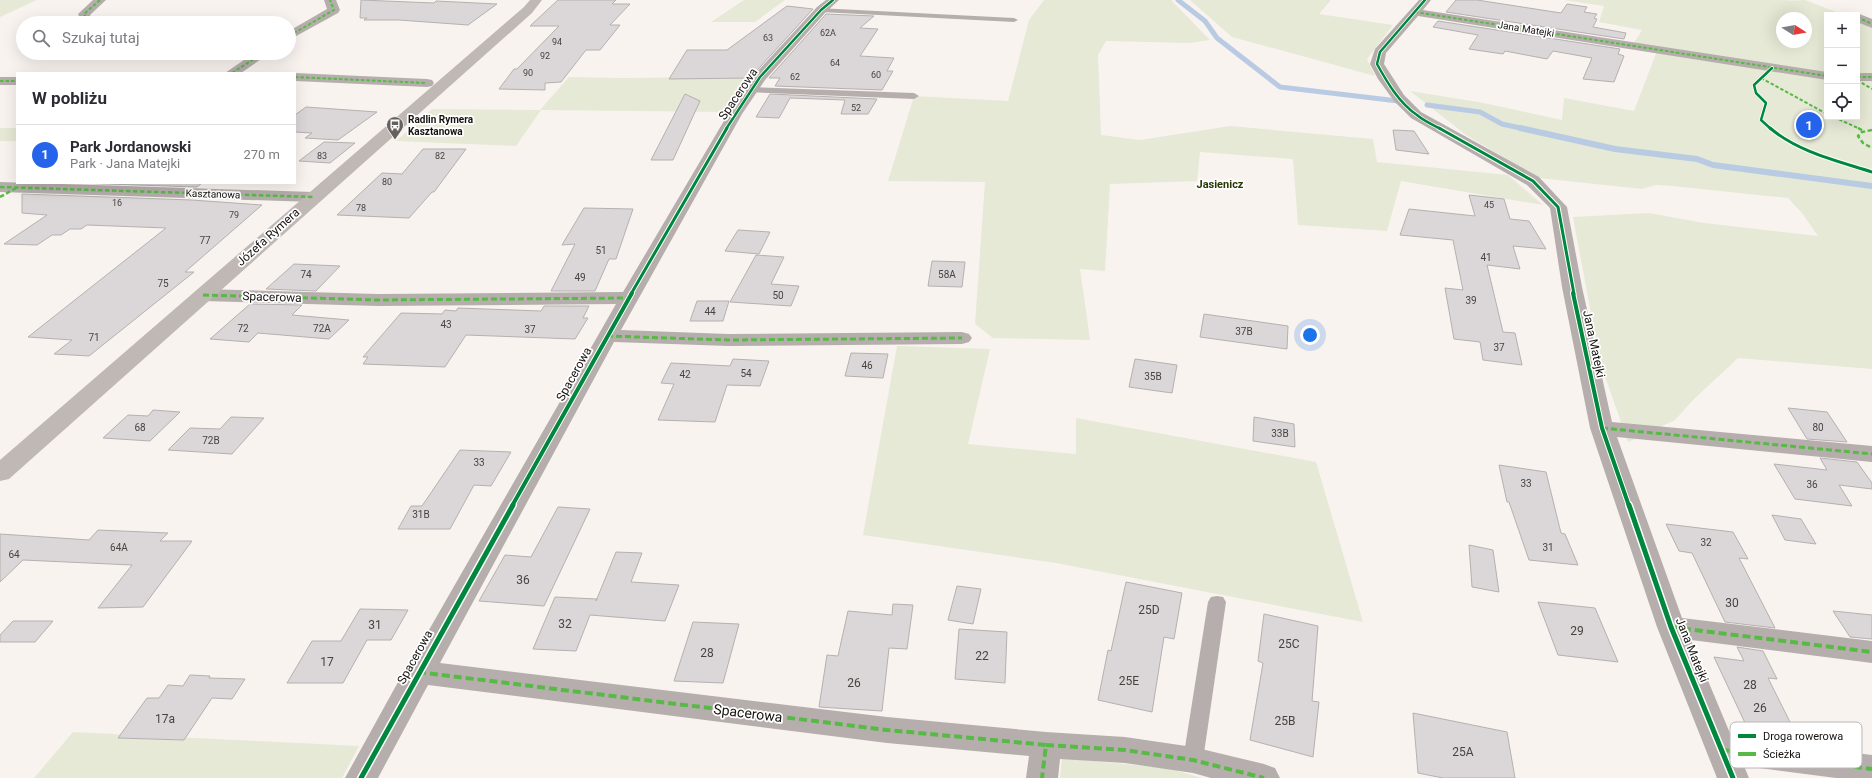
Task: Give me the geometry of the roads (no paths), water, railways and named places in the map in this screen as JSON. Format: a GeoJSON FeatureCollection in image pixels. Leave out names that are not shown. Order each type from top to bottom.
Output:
{"type":"FeatureCollection","features":[{"type":"Feature","properties":{"kind":"street"},"geometry":{"type":"LineString","coordinates":[[85,16],[84,14],[100,0]]}},
{"type":"Feature","properties":{"kind":"street"},"geometry":{"type":"LineString","coordinates":[[296,31],[334,10],[330,0]]}},
{"type":"Feature","properties":{"kind":"street","name":"Józefa Rymera"},"geometry":{"type":"LineString","coordinates":[[0,473],[516,20],[536,0]]}},
{"type":"Feature","properties":{"kind":"street","name":"Spacerowa"},"geometry":{"type":"LineString","coordinates":[[361,778],[418,672],[628,298],[750,90],[760,77],[827,5]]}},
{"type":"Feature","properties":{"kind":"street","name":"Jana Matejki"},"geometry":{"type":"LineString","coordinates":[[1733,778],[1671,627],[1602,428],[1572,287],[1558,207],[1533,181],[1416,114],[1390,86],[1378,64],[1380,52],[1420,6],[1824,75]]}},
{"type":"Feature","properties":{"kind":"street"},"geometry":{"type":"LineString","coordinates":[[1860,18],[1872,24]]}},
{"type":"Feature","properties":{"kind":"street"},"geometry":{"type":"LineString","coordinates":[[234,72],[252,60]]}},
{"type":"Feature","properties":{"kind":"street"},"geometry":{"type":"LineString","coordinates":[[296,77],[426,83]]}},
{"type":"Feature","properties":{"kind":"street"},"geometry":{"type":"LineString","coordinates":[[1860,77],[1872,78]]}},
{"type":"Feature","properties":{"kind":"street"},"geometry":{"type":"LineString","coordinates":[[0,81],[16,81]]}},
{"type":"Feature","properties":{"kind":"street"},"geometry":{"type":"LineString","coordinates":[[0,197],[23,185]]}},
{"type":"Feature","properties":{"kind":"street","name":"Kasztanowa"},"geometry":{"type":"LineString","coordinates":[[0,187],[23,185],[313,197]]}},
{"type":"Feature","properties":{"kind":"street","name":"Spacerowa"},"geometry":{"type":"LineString","coordinates":[[203,295],[378,300],[628,298]]}},
{"type":"Feature","properties":{"kind":"street"},"geometry":{"type":"LineString","coordinates":[[607,336],[728,340],[962,338]]}},
{"type":"Feature","properties":{"kind":"street"},"geometry":{"type":"LineString","coordinates":[[1602,428],[1872,454]]}},
{"type":"Feature","properties":{"kind":"street"},"geometry":{"type":"LineString","coordinates":[[1671,627],[1872,652]]}},
{"type":"Feature","properties":{"kind":"street","name":"Spacerowa"},"geometry":{"type":"LineString","coordinates":[[418,672],[879,729],[1046,745],[1125,750],[1193,760],[1264,778]]}},
{"type":"Feature","properties":{"kind":"street"},"geometry":{"type":"LineString","coordinates":[[1042,778],[1046,745]]}},
{"type":"Feature","properties":{"kind":"street"},"geometry":{"type":"LineString","coordinates":[[1722,750],[1730,751]]}},
{"type":"Feature","properties":{"kind":"street"},"geometry":{"type":"LineString","coordinates":[[1862,768],[1872,769]]}},
{"type":"Feature","properties":{"kind":"lane"},"geometry":{"type":"LineString","coordinates":[[827,5],[1014,20]]}},
{"type":"Feature","properties":{"kind":"lane"},"geometry":{"type":"LineString","coordinates":[[750,90],[914,96]]}},
{"type":"Feature","properties":{"kind":"lane"},"geometry":{"type":"LineString","coordinates":[[1193,760],[1217,602]]}},
{"type":"Feature","properties":{"kind":"waterway"},"geometry":{"type":"LineString","coordinates":[[1178,0],[1205,21],[1217,38],[1280,87],[1398,101]]}},
{"type":"Feature","properties":{"kind":"waterway"},"geometry":{"type":"LineString","coordinates":[[1427,105],[1480,112],[1502,124],[1525,129]]}},
{"type":"Feature","properties":{"kind":"waterway"},"geometry":{"type":"LineString","coordinates":[[1520,128],[1615,149],[1697,159],[1713,165],[1872,186]]}},
{"type":"Feature","properties":{"kind":"place","name":"Park Jordanowski"},"geometry":{"type":"Point","coordinates":[1809,125]}},
{"type":"Feature","properties":{"kind":"place","name":"Radlin Rymera Kasztanowa"},"geometry":{"type":"Point","coordinates":[395,140]}},
{"type":"Feature","properties":{"kind":"district","name":"Jasienicz"},"geometry":{"type":"Point","coordinates":[1220,184]}}]}
